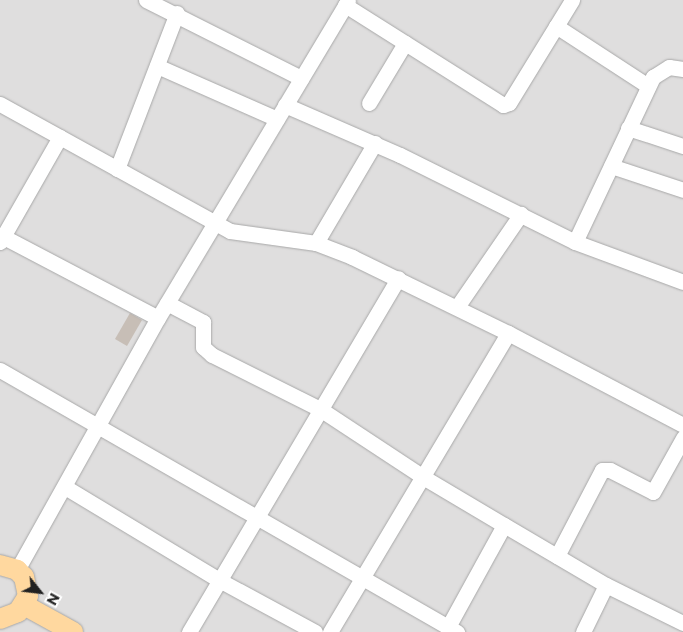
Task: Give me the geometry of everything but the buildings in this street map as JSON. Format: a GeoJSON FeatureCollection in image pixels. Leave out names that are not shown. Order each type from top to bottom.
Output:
{"type":"FeatureCollection","features":[{"type":"Feature","properties":{"kind":"main road"},"geometry":{"type":"LineString","coordinates":[[0,618],[10,617],[24,605],[28,586],[9,567]]}},
{"type":"Feature","properties":{"kind":"main road"},"geometry":{"type":"LineString","coordinates":[[24,605],[73,632]]}},
{"type":"Feature","properties":{"kind":"street"},"geometry":{"type":"LineString","coordinates":[[146,0],[177,13],[301,78]]}},
{"type":"Feature","properties":{"kind":"street"},"geometry":{"type":"LineString","coordinates":[[9,567],[65,487],[158,318],[347,3],[405,43],[502,105],[510,104],[572,0]]}},
{"type":"Feature","properties":{"kind":"street"},"geometry":{"type":"LineString","coordinates":[[117,169],[177,13]]}},
{"type":"Feature","properties":{"kind":"street"},"geometry":{"type":"LineString","coordinates":[[556,26],[648,86]]}},
{"type":"Feature","properties":{"kind":"street"},"geometry":{"type":"LineString","coordinates":[[369,103],[405,43]]}},
{"type":"Feature","properties":{"kind":"street"},"geometry":{"type":"LineString","coordinates":[[157,66],[277,119]]}},
{"type":"Feature","properties":{"kind":"street"},"geometry":{"type":"LineString","coordinates":[[575,242],[648,86],[659,70],[683,69]]}},
{"type":"Feature","properties":{"kind":"street"},"geometry":{"type":"LineString","coordinates":[[0,104],[215,223],[247,235],[316,243],[398,278],[508,332],[683,425]]}},
{"type":"Feature","properties":{"kind":"street"},"geometry":{"type":"LineString","coordinates":[[285,105],[375,143],[575,242],[683,282]]}},
{"type":"Feature","properties":{"kind":"street"},"geometry":{"type":"LineString","coordinates":[[628,128],[683,146]]}},
{"type":"Feature","properties":{"kind":"street"},"geometry":{"type":"LineString","coordinates":[[60,137],[1,238],[158,318]]}},
{"type":"Feature","properties":{"kind":"street"},"geometry":{"type":"LineString","coordinates":[[316,243],[375,143]]}},
{"type":"Feature","properties":{"kind":"street"},"geometry":{"type":"LineString","coordinates":[[611,166],[683,190]]}},
{"type":"Feature","properties":{"kind":"street"},"geometry":{"type":"LineString","coordinates":[[456,307],[521,214]]}},
{"type":"Feature","properties":{"kind":"street"},"geometry":{"type":"LineString","coordinates":[[189,632],[398,278]]}},
{"type":"Feature","properties":{"kind":"street"},"geometry":{"type":"LineString","coordinates":[[167,303],[203,322],[203,346],[212,355],[320,409],[423,477],[504,525],[606,585],[683,623]]}},
{"type":"Feature","properties":{"kind":"street"},"geometry":{"type":"LineString","coordinates":[[330,632],[508,332]]}},
{"type":"Feature","properties":{"kind":"street"},"geometry":{"type":"LineString","coordinates":[[1,374],[99,425],[453,630],[504,525]]}},
{"type":"Feature","properties":{"kind":"street"},"geometry":{"type":"LineString","coordinates":[[557,556],[602,470],[610,470],[653,492],[683,438]]}},
{"type":"Feature","properties":{"kind":"street"},"geometry":{"type":"LineString","coordinates":[[65,487],[219,580],[315,632]]}},
{"type":"Feature","properties":{"kind":"street"},"geometry":{"type":"LineString","coordinates":[[583,632],[606,585]]}},
{"type":"Feature","properties":{"kind":"shaded area"},"geometry":{"type":"Polygon","coordinates":[[[0,0],[683,0],[683,632],[0,632],[0,0]]]}}]}
